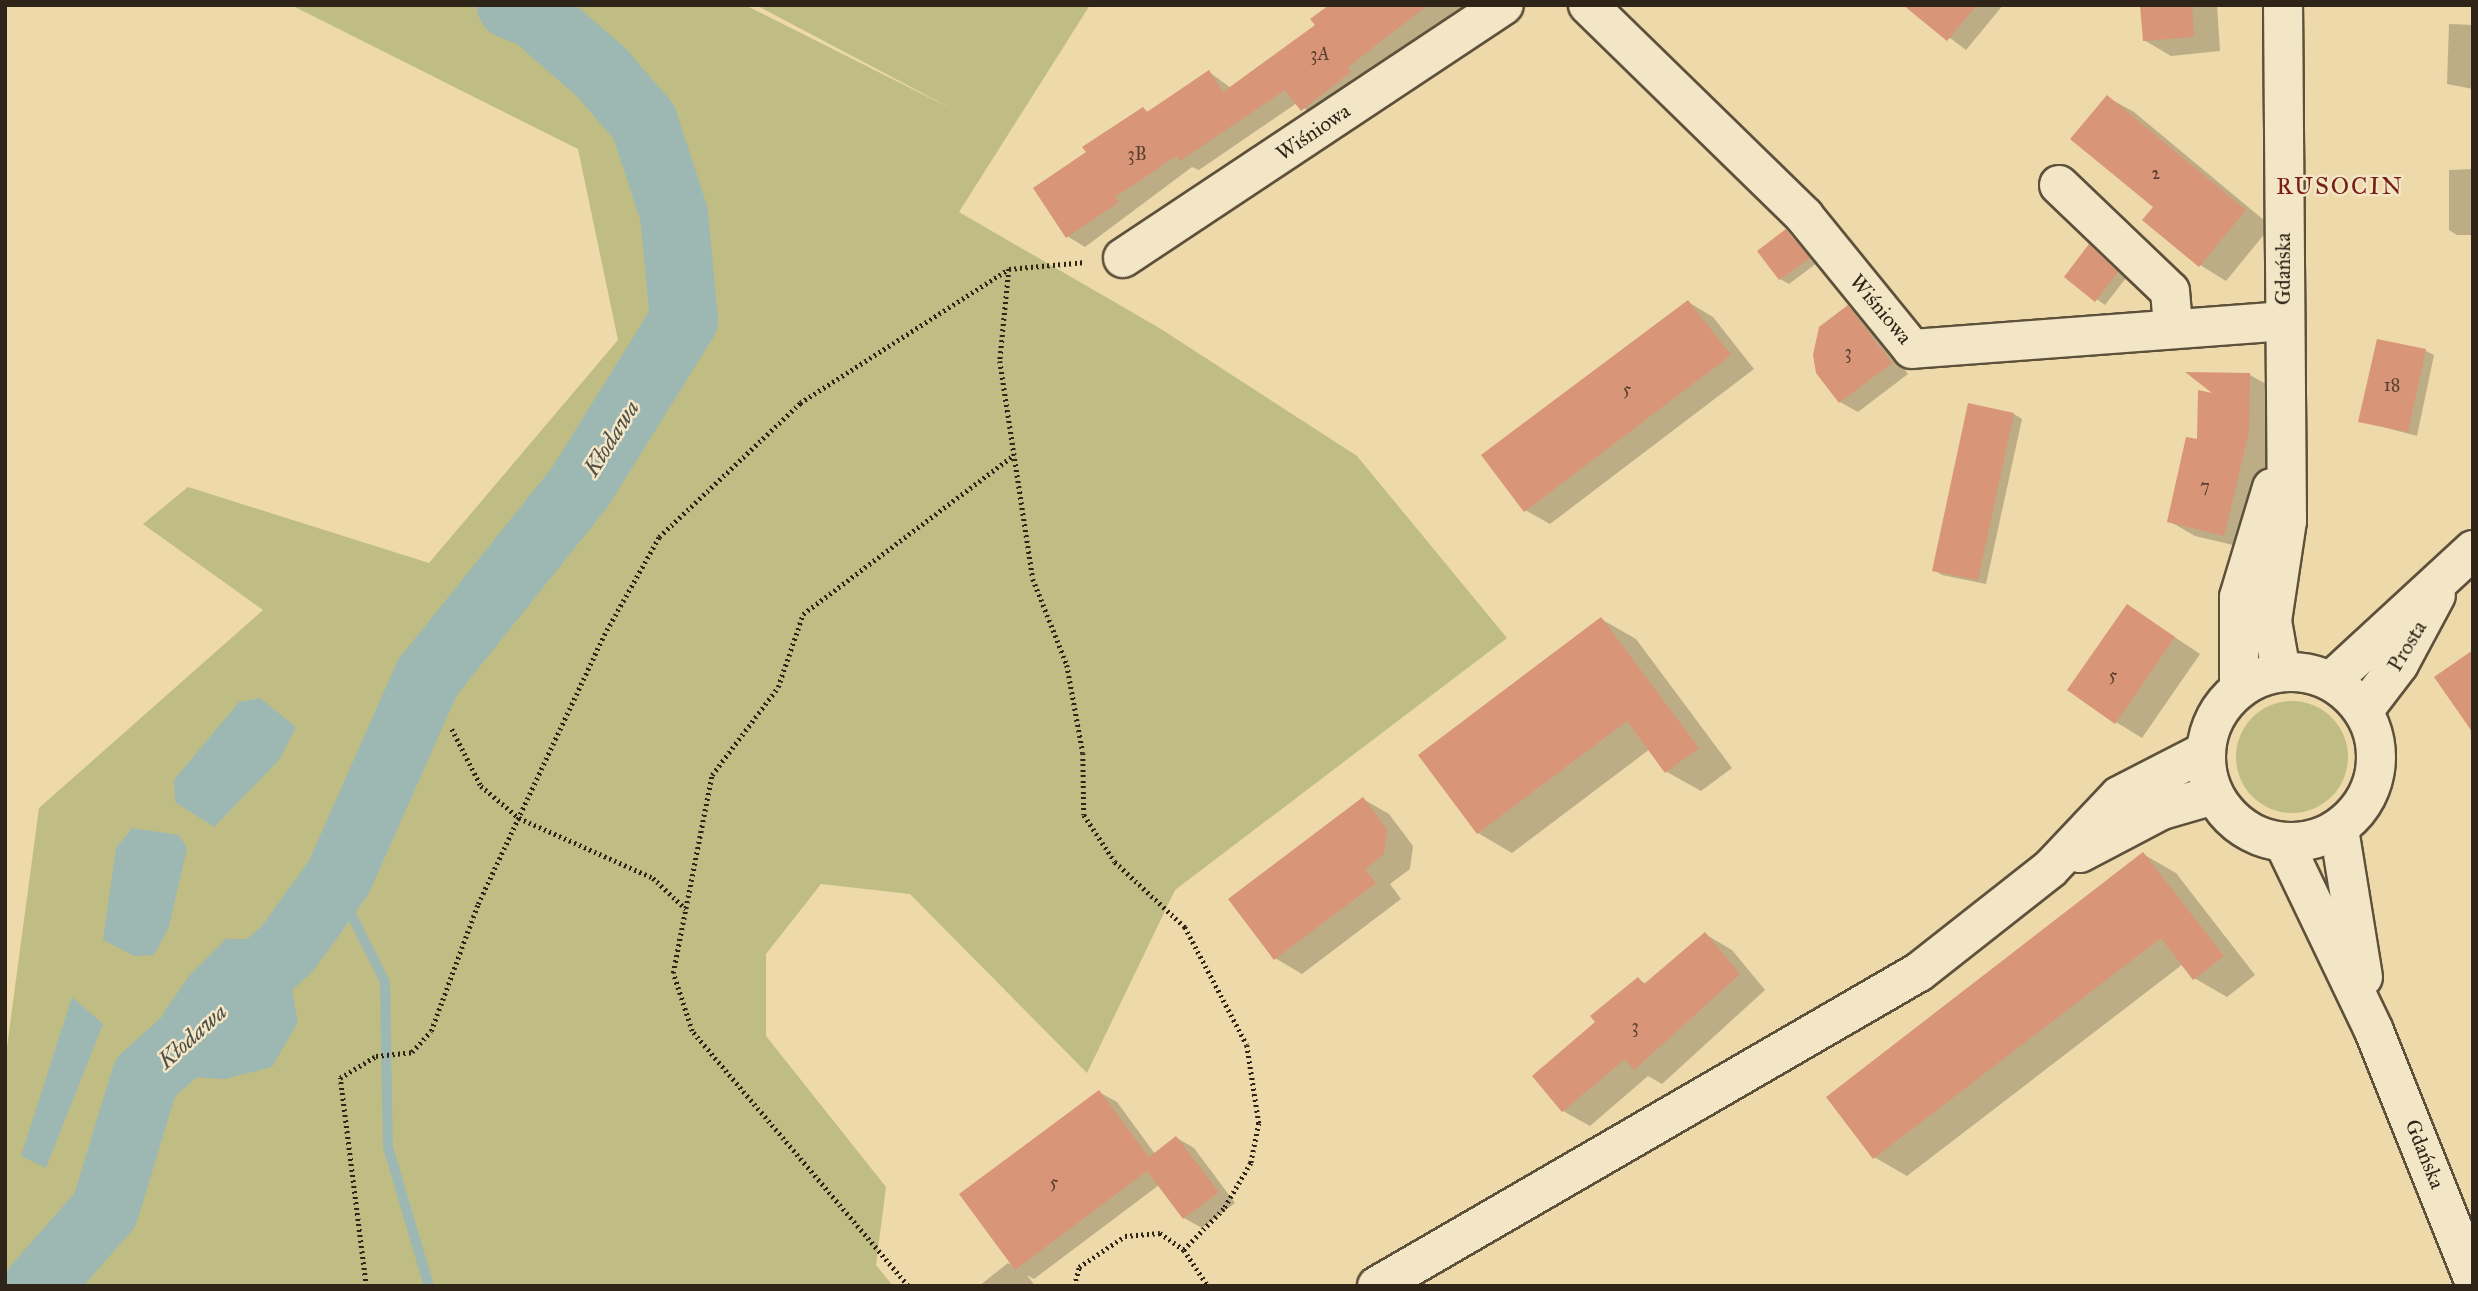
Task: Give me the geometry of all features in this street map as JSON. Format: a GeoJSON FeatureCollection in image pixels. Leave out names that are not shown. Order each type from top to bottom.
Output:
{"type":"FeatureCollection","features":[{"type":"Feature","properties":{"kind":"street","name":"Wiśniowa"},"geometry":{"type":"LineString","coordinates":[[1122,258],[1504,5]]}},
{"type":"Feature","properties":{"kind":"street","name":"Wiśniowa"},"geometry":{"type":"LineString","coordinates":[[1588,5],[1804,216],[1912,349],[2173,327],[2283,321]]}},
{"type":"Feature","properties":{"kind":"street","name":"Gdańska"},"geometry":{"type":"LineString","coordinates":[[2281,672],[2272,621],[2287,522],[2283,321],[2283,5]]}},
{"type":"Feature","properties":{"kind":"street"},"geometry":{"type":"LineString","coordinates":[[2059,184],[2170,291],[2173,327]]}},
{"type":"Feature","properties":{"kind":"street","name":"Gdańska"},"geometry":{"type":"LineString","coordinates":[[2239,690],[2239,597],[2284,449]]}},
{"type":"Feature","properties":{"kind":"street","name":"Prosta"},"geometry":{"type":"LineString","coordinates":[[2330,681],[2446,578],[2473,550]]}},
{"type":"Feature","properties":{"kind":"street","name":"Prosta"},"geometry":{"type":"LineString","coordinates":[[2364,710],[2399,664],[2446,578]]}},
{"type":"Feature","properties":{"kind":"street"},"geometry":{"type":"LineString","coordinates":[[2281,672],[2330,681],[2364,710],[2376,741],[2376,775],[2363,806],[2339,829],[2312,841],[2284,843],[2243,828],[2214,795],[2206,751],[2222,706],[2239,690],[2281,672]]}},
{"type":"Feature","properties":{"kind":"street"},"geometry":{"type":"LineString","coordinates":[[1377,1286],[1919,972],[2050,869],[2119,796],[2206,751]]}},
{"type":"Feature","properties":{"kind":"street"},"geometry":{"type":"LineString","coordinates":[[2050,869],[2162,810],[2214,795]]}},
{"type":"Feature","properties":{"kind":"street","name":"Gdańska"},"geometry":{"type":"LineString","coordinates":[[2339,829],[2347,897],[2374,1031]]}},
{"type":"Feature","properties":{"kind":"street","name":"Gdańska"},"geometry":{"type":"LineString","coordinates":[[2284,843],[2374,1031],[2473,1278]]}},
{"type":"Feature","properties":{"kind":"path"},"geometry":{"type":"LineString","coordinates":[[366,1286],[340,1078],[376,1056],[412,1052],[431,1031],[478,904],[604,635],[659,537],[800,403],[1009,269],[1122,258]]}},
{"type":"Feature","properties":{"kind":"path"},"geometry":{"type":"LineString","coordinates":[[1009,269],[1000,361],[1033,579],[1067,665],[1083,753],[1084,815],[1115,862],[1185,927],[1247,1045],[1259,1123],[1251,1163],[1224,1209],[1184,1250]]}},
{"type":"Feature","properties":{"kind":"path"},"geometry":{"type":"LineString","coordinates":[[908,1286],[692,1031],[673,973],[712,775],[778,687],[803,614],[1014,456]]}},
{"type":"Feature","properties":{"kind":"path"},"geometry":{"type":"LineString","coordinates":[[452,729],[481,786],[519,818],[653,878],[687,909]]}},
{"type":"Feature","properties":{"kind":"path"},"geometry":{"type":"LineString","coordinates":[[1074,1286],[1079,1267],[1125,1236],[1160,1233],[1184,1250],[1208,1286]]}},
{"type":"Feature","properties":{"kind":"shaded area"},"geometry":{"type":"Polygon","coordinates":[[[291,5],[745,5],[956,111],[756,5],[1090,5],[959,212],[1161,329],[1357,456],[1507,638],[1175,890],[1087,1073],[910,894],[821,884],[766,954],[766,1036],[886,1187],[876,1265],[893,1286],[5,1286],[5,1062],[39,808],[263,610],[143,524],[188,487],[429,563],[618,340],[578,149],[291,5]]]}},
{"type":"Feature","properties":{"kind":"shaded area"},"geometry":{"type":"Polygon","coordinates":[[[2292,701],[2313,706],[2331,718],[2343,736],[2348,757],[2343,778],[2331,796],[2313,808],[2292,813],[2271,808],[2253,796],[2241,778],[2236,757],[2241,736],[2253,718],[2271,706],[2292,701]]]}},
{"type":"Feature","properties":{"kind":"water"},"geometry":{"type":"Polygon","coordinates":[[[260,698],[296,727],[280,759],[214,827],[175,802],[174,780],[239,702],[260,698]]]}},
{"type":"Feature","properties":{"kind":"water"},"geometry":{"type":"Polygon","coordinates":[[[132,828],[179,835],[187,848],[169,927],[154,955],[134,956],[103,940],[116,848],[132,828]]]}},
{"type":"Feature","properties":{"kind":"water"},"geometry":{"type":"Polygon","coordinates":[[[226,939],[251,939],[274,961],[292,991],[298,1022],[272,1067],[225,1079],[171,1076],[165,1059],[163,1013],[190,975],[226,939]]]}},
{"type":"Feature","properties":{"kind":"water"},"geometry":{"type":"Polygon","coordinates":[[[72,997],[103,1024],[46,1168],[21,1156],[72,997]]]}},
{"type":"Feature","properties":{"kind":"building"},"geometry":{"type":"Polygon","coordinates":[[[1329,5],[1428,5],[1348,67],[1351,72],[1301,111],[1285,90],[1180,161],[1176,156],[1115,197],[1119,202],[1066,238],[1033,188],[1086,152],[1082,147],[1143,107],[1147,112],[1209,70],[1223,92],[1315,25],[1310,19],[1329,5]]]}},
{"type":"Feature","properties":{"kind":"building"},"geometry":{"type":"Polygon","coordinates":[[[1903,5],[1977,5],[1947,41],[1903,5]]]}},
{"type":"Feature","properties":{"kind":"building"},"geometry":{"type":"Polygon","coordinates":[[[2140,5],[2192,5],[2194,37],[2143,41],[2140,5]]]}},
{"type":"Feature","properties":{"kind":"building"},"geometry":{"type":"Polygon","coordinates":[[[2107,95],[2246,210],[2199,267],[2142,220],[2153,207],[2070,139],[2107,95]]]}},
{"type":"Feature","properties":{"kind":"building"},"geometry":{"type":"Polygon","coordinates":[[[1786,229],[1810,258],[1779,280],[1757,251],[1786,229]]]}},
{"type":"Feature","properties":{"kind":"building"},"geometry":{"type":"Polygon","coordinates":[[[2089,244],[2118,272],[2095,302],[2064,277],[2089,244]]]}},
{"type":"Feature","properties":{"kind":"building"},"geometry":{"type":"Polygon","coordinates":[[[1688,300],[1731,355],[1524,512],[1481,455],[1688,300]]]}},
{"type":"Feature","properties":{"kind":"building"},"geometry":{"type":"Polygon","coordinates":[[[1848,305],[1892,363],[1839,403],[1816,373],[1813,355],[1819,327],[1848,305]]]}},
{"type":"Feature","properties":{"kind":"building"},"geometry":{"type":"Polygon","coordinates":[[[2377,339],[2426,349],[2408,432],[2358,422],[2377,339]]]}},
{"type":"Feature","properties":{"kind":"building"},"geometry":{"type":"Polygon","coordinates":[[[2185,372],[2250,373],[2249,432],[2224,536],[2167,522],[2186,437],[2197,439],[2198,390],[2212,393],[2185,372]]]}},
{"type":"Feature","properties":{"kind":"building"},"geometry":{"type":"Polygon","coordinates":[[[1968,403],[2014,413],[1978,580],[1932,571],[1968,403]]]}},
{"type":"Feature","properties":{"kind":"building"},"geometry":{"type":"Polygon","coordinates":[[[2127,604],[2175,637],[2115,724],[2067,690],[2127,604]]]}},
{"type":"Feature","properties":{"kind":"building"},"geometry":{"type":"Polygon","coordinates":[[[1601,617],[1699,748],[1665,773],[1627,721],[1477,834],[1418,755],[1601,617]]]}},
{"type":"Feature","properties":{"kind":"building"},"geometry":{"type":"Polygon","coordinates":[[[2473,650],[2473,733],[2434,677],[2473,650]]]}},
{"type":"Feature","properties":{"kind":"building"},"geometry":{"type":"Polygon","coordinates":[[[1363,797],[1387,829],[1384,854],[1365,869],[1376,883],[1274,960],[1228,899],[1363,797]]]}},
{"type":"Feature","properties":{"kind":"building"},"geometry":{"type":"Polygon","coordinates":[[[2143,852],[2224,956],[2193,980],[2161,938],[1873,1159],[1826,1097],[2143,852]]]}},
{"type":"Feature","properties":{"kind":"building"},"geometry":{"type":"Polygon","coordinates":[[[1705,932],[1740,974],[1634,1070],[1625,1059],[1562,1112],[1532,1076],[1595,1022],[1590,1016],[1638,977],[1644,984],[1705,932]]]}},
{"type":"Feature","properties":{"kind":"building"},"geometry":{"type":"Polygon","coordinates":[[[1099,1090],[1149,1157],[1176,1136],[1219,1192],[1183,1219],[1147,1171],[1015,1270],[959,1194],[1099,1090]]]}},
{"type":"Feature","properties":{"kind":"waterway","name":"Kłodawa"},"geometry":{"type":"LineString","coordinates":[[38,1286],[105,1210],[145,1078],[288,948],[339,877],[427,678],[580,487],[684,320],[674,214],[644,122],[601,72],[534,14],[511,5]]}},
{"type":"Feature","properties":{"kind":"waterway","name":"Kłodawa"},"geometry":{"type":"LineString","coordinates":[[339,877],[341,894],[385,982],[388,1147],[429,1286]]}},
{"type":"Feature","properties":{"kind":"district","name":"RUSOCIN"},"geometry":{"type":"Point","coordinates":[2340,187]}}]}
